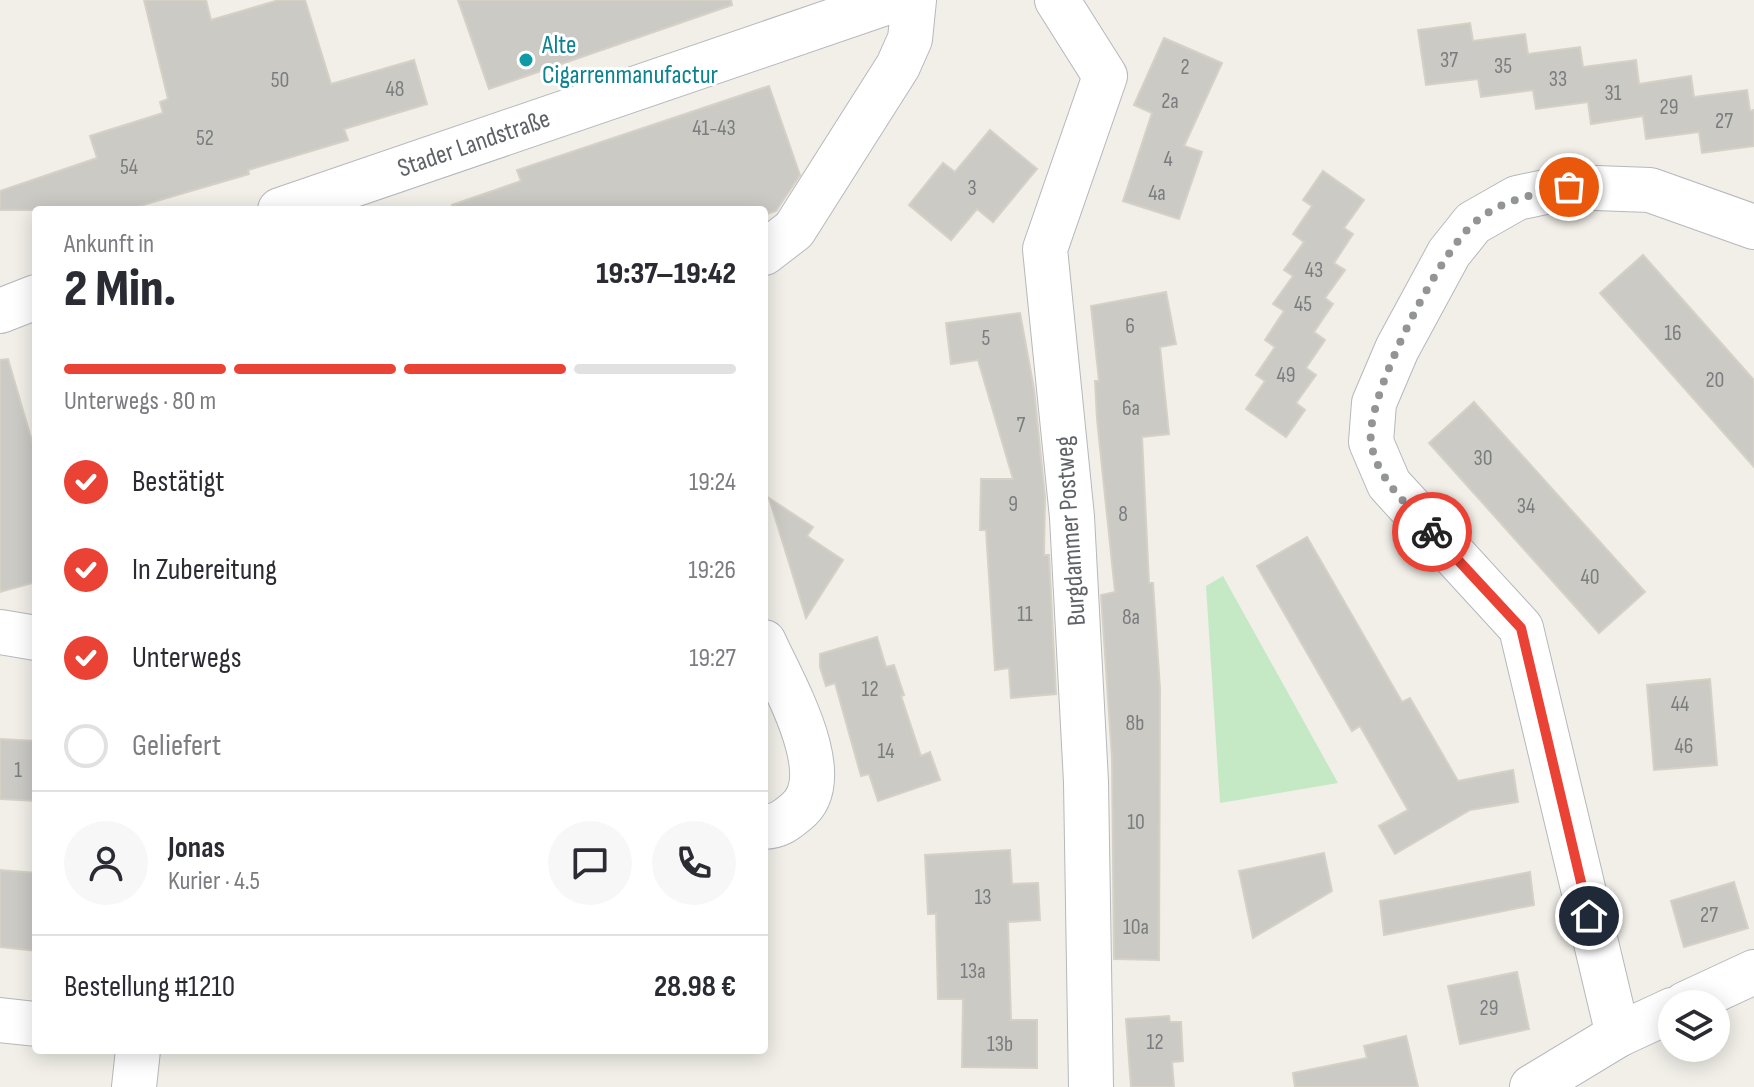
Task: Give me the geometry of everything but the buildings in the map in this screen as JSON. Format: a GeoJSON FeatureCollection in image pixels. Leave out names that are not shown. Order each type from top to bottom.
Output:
{"type":"FeatureCollection","features":[{"type":"Feature","properties":{"kind":"street","name":"Stader Landstraße"},"geometry":{"type":"LineString","coordinates":[[292,206],[894,0]]}},
{"type":"Feature","properties":{"kind":"street"},"geometry":{"type":"LineString","coordinates":[[768,250],[794,230],[898,66],[910,39],[914,0]]}},
{"type":"Feature","properties":{"kind":"street","name":"Burgdammer Postweg"},"geometry":{"type":"LineString","coordinates":[[1057,0],[1105,76],[1045,249],[1072,517],[1082,704],[1091,1087]]}},
{"type":"Feature","properties":{"kind":"street"},"geometry":{"type":"LineString","coordinates":[[1618,1035],[1521,628],[1389,484],[1371,442],[1374,403],[1397,349],[1449,253],[1473,223],[1517,198],[1569,187],[1650,190],[1754,227]]}},
{"type":"Feature","properties":{"kind":"street"},"geometry":{"type":"LineString","coordinates":[[0,311],[32,299]]}},
{"type":"Feature","properties":{"kind":"street"},"geometry":{"type":"LineString","coordinates":[[0,632],[32,637]]}},
{"type":"Feature","properties":{"kind":"street"},"geometry":{"type":"LineString","coordinates":[[768,651],[804,734],[815,773],[808,803],[778,826],[768,827]]}},
{"type":"Feature","properties":{"kind":"street"},"geometry":{"type":"LineString","coordinates":[[1715,990],[1754,972]]}},
{"type":"Feature","properties":{"kind":"street"},"geometry":{"type":"LineString","coordinates":[[1532,1087],[1618,1035],[1658,1016]]}},
{"type":"Feature","properties":{"kind":"street"},"geometry":{"type":"LineString","coordinates":[[0,1020],[32,1024]]}},
{"type":"Feature","properties":{"kind":"street"},"geometry":{"type":"LineString","coordinates":[[134,1087],[138,1054]]}},
{"type":"Feature","properties":{"kind":"green space"},"geometry":{"type":"Polygon","coordinates":[[[1223,576],[1338,783],[1220,803],[1206,586],[1223,576]]]}},
{"type":"Feature","properties":{"kind":"way so far"},"geometry":{"type":"LineString","coordinates":[[1432,532],[1389,484],[1371,442],[1374,403],[1397,349],[1449,253],[1473,223],[1517,198],[1569,187]]}},
{"type":"Feature","properties":{"kind":"place","name":"Alte Cigarrenmanufactur"},"geometry":{"type":"Point","coordinates":[526,60]}},
{"type":"Feature","properties":{"kind":"route"},"geometry":{"type":"LineString","coordinates":[[1432,532],[1521,628],[1589,916]]}}]}
